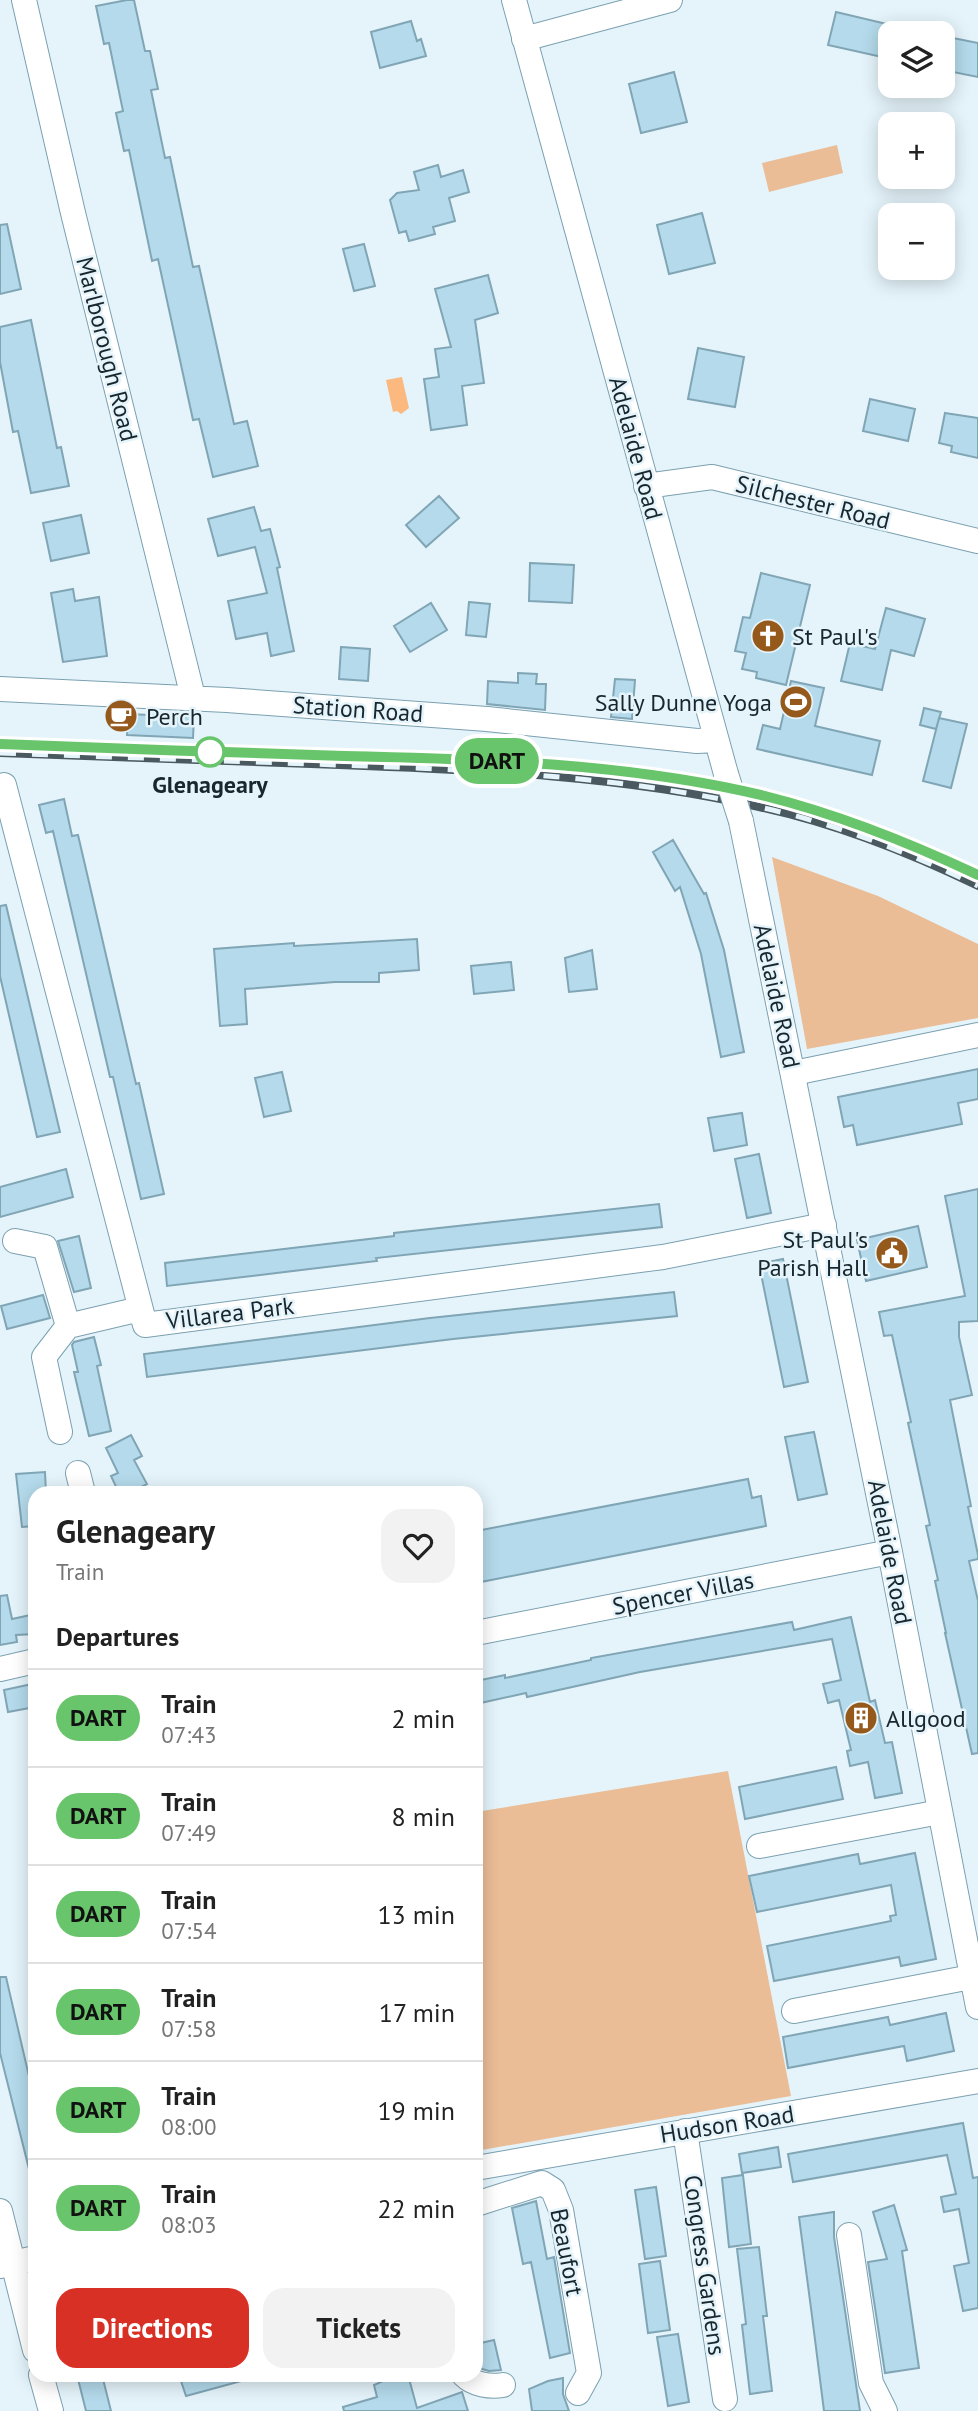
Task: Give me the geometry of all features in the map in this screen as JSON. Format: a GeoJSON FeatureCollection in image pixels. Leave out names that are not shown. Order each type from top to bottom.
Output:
{"type":"FeatureCollection","features":[{"type":"Feature","properties":{"kind":"street","name":"Marlborough Road"},"geometry":{"type":"LineString","coordinates":[[24,0],[73,214],[193,697]]}},
{"type":"Feature","properties":{"kind":"street","name":"Adelaide Road"},"geometry":{"type":"LineString","coordinates":[[514,0],[716,740],[741,821],[890,1552],[978,2007]]}},
{"type":"Feature","properties":{"kind":"street"},"geometry":{"type":"LineString","coordinates":[[524,39],[670,0]]}},
{"type":"Feature","properties":{"kind":"street","name":"Silchester Road"},"geometry":{"type":"LineString","coordinates":[[646,486],[712,477],[978,541]]}},
{"type":"Feature","properties":{"kind":"street","name":"Station Road"},"geometry":{"type":"LineString","coordinates":[[0,689],[193,697],[487,719],[697,741],[716,740]]}},
{"type":"Feature","properties":{"kind":"street","name":"Villarea Park"},"geometry":{"type":"LineString","coordinates":[[4,785],[145,1325],[663,1257],[824,1225]]}},
{"type":"Feature","properties":{"kind":"street"},"geometry":{"type":"LineString","coordinates":[[794,1073],[978,1035]]}},
{"type":"Feature","properties":{"kind":"street"},"geometry":{"type":"LineString","coordinates":[[15,1241],[45,1247],[68,1326]]}},
{"type":"Feature","properties":{"kind":"street"},"geometry":{"type":"LineString","coordinates":[[60,1432],[44,1357],[68,1326],[140,1310]]}},
{"type":"Feature","properties":{"kind":"street","name":"Spencer Villas"},"geometry":{"type":"LineString","coordinates":[[483,1632],[890,1552]]}},
{"type":"Feature","properties":{"kind":"street"},"geometry":{"type":"LineString","coordinates":[[0,1669],[28,1663]]}},
{"type":"Feature","properties":{"kind":"street"},"geometry":{"type":"LineString","coordinates":[[759,1846],[940,1812]]}},
{"type":"Feature","properties":{"kind":"street"},"geometry":{"type":"LineString","coordinates":[[794,2011],[971,1977]]}},
{"type":"Feature","properties":{"kind":"street","name":"Hudson Road"},"geometry":{"type":"LineString","coordinates":[[483,2167],[978,2081]]}},
{"type":"Feature","properties":{"kind":"street","name":"Congress Gardens"},"geometry":{"type":"LineString","coordinates":[[685,2131],[725,2399]]}},
{"type":"Feature","properties":{"kind":"street","name":"Beaufort"},"geometry":{"type":"LineString","coordinates":[[483,2202],[542,2183],[554,2190],[561,2210],[589,2373],[578,2393]]}},
{"type":"Feature","properties":{"kind":"street"},"geometry":{"type":"LineString","coordinates":[[0,2211],[16,2263],[28,2318]]}},
{"type":"Feature","properties":{"kind":"street"},"geometry":{"type":"LineString","coordinates":[[849,2235],[871,2383],[885,2411]]}},
{"type":"Feature","properties":{"kind":"street"},"geometry":{"type":"LineString","coordinates":[[43,2382],[51,2411]]}},
{"type":"Feature","properties":{"kind":"street"},"geometry":{"type":"LineString","coordinates":[[477,2382],[491,2387],[503,2385]]}},
{"type":"Feature","properties":{"kind":"shaded area"},"geometry":{"type":"Polygon","coordinates":[[[837,145],[843,173],[769,192],[762,163],[837,145]]]}},
{"type":"Feature","properties":{"kind":"shaded area"},"geometry":{"type":"Polygon","coordinates":[[[402,377],[409,408],[401,414],[393,412],[386,380],[402,377]]]}},
{"type":"Feature","properties":{"kind":"shaded area"},"geometry":{"type":"Polygon","coordinates":[[[772,857],[878,896],[978,944],[978,1018],[807,1049],[772,857]]]}},
{"type":"Feature","properties":{"kind":"shaded area"},"geometry":{"type":"Polygon","coordinates":[[[728,1771],[791,2096],[483,2150],[483,1811],[728,1771]]]}},
{"type":"Feature","properties":{"kind":"building"},"geometry":{"type":"Polygon","coordinates":[[[134,0],[145,51],[150,51],[158,89],[151,90],[165,158],[170,157],[193,267],[199,266],[234,424],[247,421],[258,466],[213,477],[199,419],[193,420],[158,259],[152,261],[129,150],[124,151],[116,113],[123,111],[109,43],[104,44],[96,6],[134,0]]]}},
{"type":"Feature","properties":{"kind":"building"},"geometry":{"type":"Polygon","coordinates":[[[836,12],[878,22],[878,56],[828,45],[836,12]]]}},
{"type":"Feature","properties":{"kind":"building"},"geometry":{"type":"Polygon","coordinates":[[[411,21],[417,41],[421,39],[426,56],[380,68],[371,32],[411,21]]]}},
{"type":"Feature","properties":{"kind":"building"},"geometry":{"type":"Polygon","coordinates":[[[955,38],[978,43],[978,77],[955,72],[955,38]]]}},
{"type":"Feature","properties":{"kind":"building"},"geometry":{"type":"Polygon","coordinates":[[[674,72],[687,122],[641,133],[629,84],[674,72]]]}},
{"type":"Feature","properties":{"kind":"building"},"geometry":{"type":"Polygon","coordinates":[[[438,165],[441,177],[463,170],[469,192],[449,198],[455,221],[433,227],[435,234],[409,241],[406,231],[399,233],[390,200],[397,193],[419,190],[414,172],[438,165]]]}},
{"type":"Feature","properties":{"kind":"building"},"geometry":{"type":"Polygon","coordinates":[[[702,213],[715,263],[669,274],[657,225],[702,213]]]}},
{"type":"Feature","properties":{"kind":"building"},"geometry":{"type":"Polygon","coordinates":[[[7,224],[21,289],[0,294],[0,225],[7,224]]]}},
{"type":"Feature","properties":{"kind":"building"},"geometry":{"type":"Polygon","coordinates":[[[364,244],[375,286],[354,291],[343,249],[364,244]]]}},
{"type":"Feature","properties":{"kind":"building"},"geometry":{"type":"Polygon","coordinates":[[[488,275],[498,313],[475,320],[484,383],[462,386],[467,425],[431,430],[424,379],[439,377],[435,349],[451,347],[435,289],[488,275]]]}},
{"type":"Feature","properties":{"kind":"building"},"geometry":{"type":"Polygon","coordinates":[[[31,320],[57,448],[61,447],[69,486],[31,493],[18,431],[13,432],[0,362],[0,327],[31,320]]]}},
{"type":"Feature","properties":{"kind":"building"},"geometry":{"type":"Polygon","coordinates":[[[698,348],[744,357],[735,407],[688,399],[698,348]]]}},
{"type":"Feature","properties":{"kind":"building"},"geometry":{"type":"Polygon","coordinates":[[[870,399],[915,409],[908,441],[863,431],[870,399]]]}},
{"type":"Feature","properties":{"kind":"building"},"geometry":{"type":"Polygon","coordinates":[[[945,413],[978,418],[978,458],[951,452],[952,446],[939,443],[945,413]]]}},
{"type":"Feature","properties":{"kind":"building"},"geometry":{"type":"Polygon","coordinates":[[[439,496],[459,518],[426,547],[406,525],[439,496]]]}},
{"type":"Feature","properties":{"kind":"building"},"geometry":{"type":"Polygon","coordinates":[[[254,507],[261,531],[270,529],[280,567],[277,568],[294,651],[271,656],[267,633],[236,639],[228,601],[267,593],[255,547],[218,556],[208,519],[254,507]]]}},
{"type":"Feature","properties":{"kind":"building"},"geometry":{"type":"Polygon","coordinates":[[[81,515],[89,553],[51,561],[43,523],[81,515]]]}},
{"type":"Feature","properties":{"kind":"building"},"geometry":{"type":"Polygon","coordinates":[[[530,563],[574,565],[572,603],[529,601],[530,563]]]}},
{"type":"Feature","properties":{"kind":"building","name":"St Paul's"},"geometry":{"type":"Polygon","coordinates":[[[761,573],[810,585],[786,685],[756,678],[757,672],[742,669],[746,653],[735,651],[743,617],[750,618],[761,573]]]}},
{"type":"Feature","properties":{"kind":"building"},"geometry":{"type":"Polygon","coordinates":[[[73,589],[75,601],[99,597],[107,656],[63,662],[51,593],[73,589]]]}},
{"type":"Feature","properties":{"kind":"building"},"geometry":{"type":"Polygon","coordinates":[[[469,602],[490,604],[486,637],[466,635],[469,602]]]}},
{"type":"Feature","properties":{"kind":"building"},"geometry":{"type":"Polygon","coordinates":[[[431,603],[447,630],[410,652],[394,626],[431,603]]]}},
{"type":"Feature","properties":{"kind":"building"},"geometry":{"type":"Polygon","coordinates":[[[886,608],[925,619],[914,656],[891,650],[882,690],[841,681],[850,643],[875,649],[886,608]]]}},
{"type":"Feature","properties":{"kind":"building"},"geometry":{"type":"Polygon","coordinates":[[[341,647],[370,649],[368,681],[339,679],[341,647]]]}},
{"type":"Feature","properties":{"kind":"building"},"geometry":{"type":"Polygon","coordinates":[[[518,673],[537,674],[536,684],[546,684],[545,710],[487,704],[488,681],[518,683],[518,673]]]}},
{"type":"Feature","properties":{"kind":"building"},"geometry":{"type":"Polygon","coordinates":[[[615,679],[635,680],[632,719],[611,717],[615,679]]]}},
{"type":"Feature","properties":{"kind":"building"},"geometry":{"type":"Polygon","coordinates":[[[791,681],[824,688],[815,726],[880,741],[872,775],[757,749],[763,725],[780,729],[791,681]]]}},
{"type":"Feature","properties":{"kind":"building"},"geometry":{"type":"Polygon","coordinates":[[[924,708],[941,712],[936,729],[920,725],[924,708]]]}},
{"type":"Feature","properties":{"kind":"building"},"geometry":{"type":"Polygon","coordinates":[[[128,714],[194,717],[193,738],[127,735],[128,714]]]}},
{"type":"Feature","properties":{"kind":"building"},"geometry":{"type":"Polygon","coordinates":[[[939,718],[967,724],[951,788],[923,781],[939,718]]]}},
{"type":"Feature","properties":{"kind":"building"},"geometry":{"type":"Polygon","coordinates":[[[64,799],[72,836],[78,835],[164,1194],[141,1199],[53,831],[46,833],[39,805],[64,799]]]}},
{"type":"Feature","properties":{"kind":"building"},"geometry":{"type":"Polygon","coordinates":[[[673,840],[704,894],[706,893],[724,950],[744,1052],[721,1057],[701,954],[680,887],[675,891],[653,852],[673,840]]]}},
{"type":"Feature","properties":{"kind":"building"},"geometry":{"type":"Polygon","coordinates":[[[6,905],[60,1132],[37,1137],[0,976],[0,906],[6,905]]]}},
{"type":"Feature","properties":{"kind":"building"},"geometry":{"type":"Polygon","coordinates":[[[417,939],[419,970],[379,973],[379,982],[335,982],[245,989],[247,1024],[220,1026],[214,949],[417,939]]]}},
{"type":"Feature","properties":{"kind":"building"},"geometry":{"type":"Polygon","coordinates":[[[592,950],[597,989],[569,992],[565,958],[592,950]]]}},
{"type":"Feature","properties":{"kind":"building"},"geometry":{"type":"Polygon","coordinates":[[[511,962],[514,990],[474,994],[471,966],[511,962]]]}},
{"type":"Feature","properties":{"kind":"building"},"geometry":{"type":"Polygon","coordinates":[[[978,1069],[978,1099],[958,1103],[962,1124],[857,1145],[853,1125],[844,1127],[838,1097],[978,1069]]]}},
{"type":"Feature","properties":{"kind":"building"},"geometry":{"type":"Polygon","coordinates":[[[282,1072],[291,1111],[264,1117],[255,1078],[282,1072]]]}},
{"type":"Feature","properties":{"kind":"building"},"geometry":{"type":"Polygon","coordinates":[[[742,1113],[747,1145],[714,1151],[708,1118],[742,1113]]]}},
{"type":"Feature","properties":{"kind":"building"},"geometry":{"type":"Polygon","coordinates":[[[759,1154],[771,1213],[747,1218],[735,1159],[759,1154]]]}},
{"type":"Feature","properties":{"kind":"building"},"geometry":{"type":"Polygon","coordinates":[[[66,1169],[73,1197],[0,1217],[0,1187],[66,1169]]]}},
{"type":"Feature","properties":{"kind":"building"},"geometry":{"type":"Polygon","coordinates":[[[978,1189],[978,1321],[959,1322],[959,1337],[972,1395],[950,1400],[978,1555],[978,1559],[969,1561],[978,1601],[978,1753],[972,1754],[935,1581],[938,1580],[926,1526],[930,1525],[908,1423],[911,1422],[892,1335],[884,1336],[879,1312],[965,1296],[945,1196],[978,1189]]]}},
{"type":"Feature","properties":{"kind":"building"},"geometry":{"type":"Polygon","coordinates":[[[659,1204],[662,1227],[376,1258],[377,1261],[167,1286],[165,1263],[394,1236],[394,1233],[659,1204]]]}},
{"type":"Feature","properties":{"kind":"building","name":"St Paul's Parish Hall"},"geometry":{"type":"Polygon","coordinates":[[[918,1226],[927,1267],[866,1281],[857,1240],[918,1226]]]}},
{"type":"Feature","properties":{"kind":"building"},"geometry":{"type":"Polygon","coordinates":[[[79,1236],[91,1288],[74,1292],[58,1241],[79,1236]]]}},
{"type":"Feature","properties":{"kind":"building"},"geometry":{"type":"Polygon","coordinates":[[[783,1259],[808,1382],[784,1387],[759,1264],[783,1259]]]}},
{"type":"Feature","properties":{"kind":"building"},"geometry":{"type":"Polygon","coordinates":[[[674,1292],[677,1316],[453,1339],[147,1377],[144,1354],[430,1318],[674,1292]]]}},
{"type":"Feature","properties":{"kind":"building"},"geometry":{"type":"Polygon","coordinates":[[[43,1295],[50,1318],[7,1329],[1,1306],[43,1295]]]}},
{"type":"Feature","properties":{"kind":"building"},"geometry":{"type":"Polygon","coordinates":[[[94,1337],[101,1365],[97,1366],[111,1431],[89,1436],[74,1372],[78,1372],[72,1345],[74,1342],[94,1337]]]}},
{"type":"Feature","properties":{"kind":"building"},"geometry":{"type":"Polygon","coordinates":[[[814,1432],[827,1494],[798,1500],[785,1437],[814,1432]]]}},
{"type":"Feature","properties":{"kind":"building"},"geometry":{"type":"Polygon","coordinates":[[[131,1435],[142,1456],[134,1460],[147,1484],[116,1486],[111,1476],[118,1473],[106,1448],[131,1435]]]}},
{"type":"Feature","properties":{"kind":"building"},"geometry":{"type":"Polygon","coordinates":[[[45,1472],[46,1486],[28,1486],[28,1527],[22,1527],[16,1474],[45,1472]]]}},
{"type":"Feature","properties":{"kind":"building"},"geometry":{"type":"Polygon","coordinates":[[[748,1479],[752,1498],[761,1496],[766,1526],[483,1582],[483,1530],[748,1479]]]}},
{"type":"Feature","properties":{"kind":"building"},"geometry":{"type":"Polygon","coordinates":[[[7,1595],[12,1619],[28,1616],[28,1634],[16,1635],[17,1642],[0,1645],[0,1596],[7,1595]]]}},
{"type":"Feature","properties":{"kind":"building"},"geometry":{"type":"Polygon","coordinates":[[[851,1617],[870,1702],[875,1700],[885,1743],[892,1742],[902,1793],[875,1798],[868,1762],[850,1766],[847,1751],[851,1750],[839,1700],[828,1703],[823,1684],[841,1680],[832,1639],[640,1672],[527,1697],[526,1693],[483,1702],[483,1680],[505,1675],[505,1678],[591,1658],[792,1622],[794,1630],[851,1617]]]}},
{"type":"Feature","properties":{"kind":"building"},"geometry":{"type":"Polygon","coordinates":[[[28,1685],[28,1708],[8,1712],[4,1690],[28,1685]]]}},
{"type":"Feature","properties":{"kind":"building"},"geometry":{"type":"Polygon","coordinates":[[[836,1767],[843,1799],[745,1819],[739,1787],[836,1767]]]}},
{"type":"Feature","properties":{"kind":"building"},"geometry":{"type":"Polygon","coordinates":[[[915,1853],[936,1959],[901,1966],[899,1957],[774,1981],[767,1946],[891,1921],[890,1916],[896,1915],[891,1885],[757,1912],[749,1876],[858,1854],[860,1864],[915,1853]]]}},
{"type":"Feature","properties":{"kind":"building"},"geometry":{"type":"Polygon","coordinates":[[[0,1977],[6,1977],[28,2072],[28,2165],[0,2053],[0,1977]]]}},
{"type":"Feature","properties":{"kind":"building"},"geometry":{"type":"Polygon","coordinates":[[[946,2013],[954,2051],[907,2061],[904,2046],[788,2068],[783,2037],[888,2017],[890,2025],[946,2013]]]}},
{"type":"Feature","properties":{"kind":"building"},"geometry":{"type":"Polygon","coordinates":[[[963,2123],[973,2178],[978,2177],[978,2308],[963,2311],[954,2266],[969,2263],[959,2209],[944,2212],[941,2197],[956,2194],[947,2155],[793,2182],[788,2154],[963,2123]]]}},
{"type":"Feature","properties":{"kind":"building"},"geometry":{"type":"Polygon","coordinates":[[[778,2147],[781,2167],[742,2173],[739,2154],[778,2147]]]}},
{"type":"Feature","properties":{"kind":"building"},"geometry":{"type":"Polygon","coordinates":[[[743,2175],[751,2244],[729,2247],[722,2178],[743,2175]]]}},
{"type":"Feature","properties":{"kind":"building"},"geometry":{"type":"Polygon","coordinates":[[[656,2187],[666,2256],[645,2259],[635,2190],[656,2187]]]}},
{"type":"Feature","properties":{"kind":"building"},"geometry":{"type":"Polygon","coordinates":[[[536,2201],[547,2259],[554,2257],[570,2353],[550,2358],[531,2262],[523,2264],[512,2208],[536,2201]]]}},
{"type":"Feature","properties":{"kind":"building"},"geometry":{"type":"Polygon","coordinates":[[[894,2205],[907,2250],[902,2251],[919,2368],[885,2373],[868,2262],[887,2259],[873,2212],[894,2205]]]}},
{"type":"Feature","properties":{"kind":"building"},"geometry":{"type":"Polygon","coordinates":[[[834,2212],[834,2237],[860,2411],[824,2411],[799,2217],[834,2212]]]}},
{"type":"Feature","properties":{"kind":"building"},"geometry":{"type":"Polygon","coordinates":[[[759,2247],[767,2316],[763,2316],[772,2391],[750,2394],[742,2325],[746,2324],[737,2249],[759,2247]]]}},
{"type":"Feature","properties":{"kind":"building"},"geometry":{"type":"Polygon","coordinates":[[[660,2261],[670,2330],[648,2333],[639,2264],[660,2261]]]}},
{"type":"Feature","properties":{"kind":"building"},"geometry":{"type":"Polygon","coordinates":[[[678,2334],[689,2402],[668,2406],[657,2337],[678,2334]]]}},
{"type":"Feature","properties":{"kind":"building"},"geometry":{"type":"Polygon","coordinates":[[[494,2340],[501,2370],[483,2369],[483,2342],[494,2340]]]}},
{"type":"Feature","properties":{"kind":"building"},"geometry":{"type":"Polygon","coordinates":[[[563,2378],[563,2394],[569,2411],[532,2411],[529,2389],[563,2378]]]}},
{"type":"Feature","properties":{"kind":"building"},"geometry":{"type":"Polygon","coordinates":[[[79,2382],[104,2382],[111,2411],[86,2411],[79,2382]]]}},
{"type":"Feature","properties":{"kind":"building"},"geometry":{"type":"Polygon","coordinates":[[[181,2382],[238,2382],[186,2396],[181,2382]]]}},
{"type":"Feature","properties":{"kind":"building"},"geometry":{"type":"Polygon","coordinates":[[[381,2382],[410,2382],[417,2408],[462,2392],[468,2411],[344,2411],[343,2407],[377,2397],[374,2385],[381,2382]]]}},
{"type":"Feature","properties":{"kind":"railway"},"geometry":{"type":"LineString","coordinates":[[0,753],[445,769],[550,776],[655,788],[707,796],[815,821],[899,851],[978,886]]}},
{"type":"Feature","properties":{"kind":"railway"},"geometry":{"type":"LineString","coordinates":[[378,756],[621,771],[764,796],[841,820]]}},
{"type":"Feature","properties":{"kind":"train","name":"DART"},"geometry":{"type":"LineString","coordinates":[[0,744],[462,759],[573,766],[684,781],[765,796],[852,823],[978,875]]}},
{"type":"Feature","properties":{"kind":"place","name":"St Paul's"},"geometry":{"type":"Point","coordinates":[768,636]}},
{"type":"Feature","properties":{"kind":"place","name":"Sally Dunne Yoga"},"geometry":{"type":"Point","coordinates":[796,702]}},
{"type":"Feature","properties":{"kind":"place","name":"Perch"},"geometry":{"type":"Point","coordinates":[121,716]}},
{"type":"Feature","properties":{"kind":"place","name":"Glenageary"},"geometry":{"type":"Point","coordinates":[210,752]}},
{"type":"Feature","properties":{"kind":"place","name":"St Paul's Parish Hall"},"geometry":{"type":"Point","coordinates":[892,1253]}},
{"type":"Feature","properties":{"kind":"place","name":"Allgood"},"geometry":{"type":"Point","coordinates":[861,1718]}}]}
